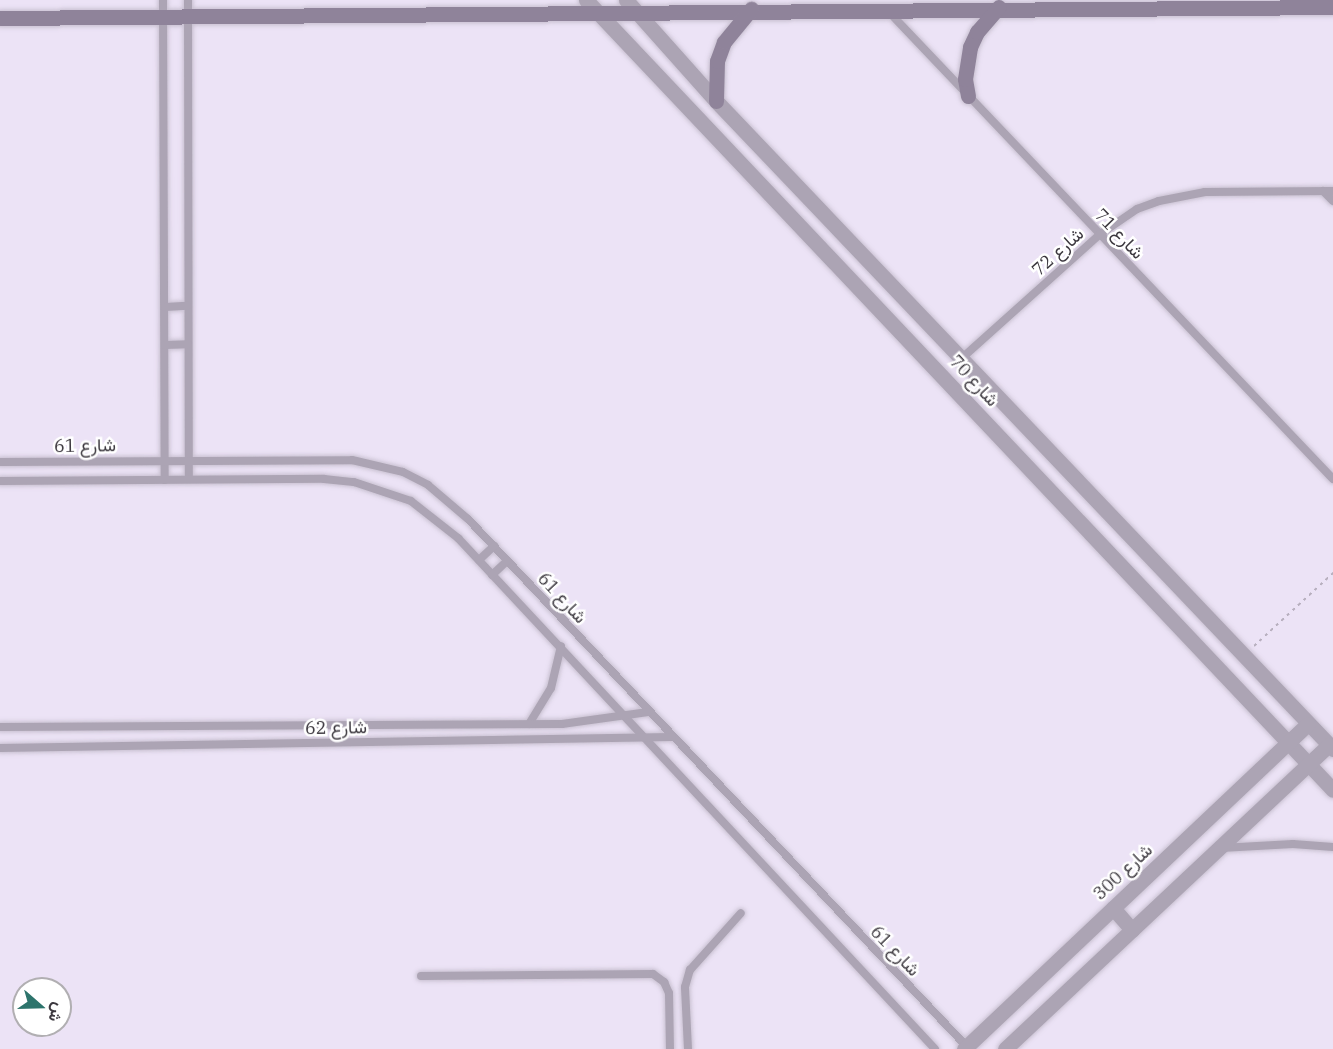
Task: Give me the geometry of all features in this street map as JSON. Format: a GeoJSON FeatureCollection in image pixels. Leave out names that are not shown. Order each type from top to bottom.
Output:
{"type":"FeatureCollection","features":[{"type":"Feature","properties":{"kind":"street","name":"شارع 70"},"geometry":{"type":"LineString","coordinates":[[586,0],[1333,790]]}},
{"type":"Feature","properties":{"kind":"street"},"geometry":{"type":"LineString","coordinates":[[0,18],[597,13],[630,5],[751,9],[1333,7]]}},
{"type":"Feature","properties":{"kind":"street","name":"شارع 70"},"geometry":{"type":"LineString","coordinates":[[630,5],[716,101],[1331,747]]}},
{"type":"Feature","properties":{"kind":"street"},"geometry":{"type":"LineString","coordinates":[[968,96],[965,79],[970,47],[987,18],[999,7]]}},
{"type":"Feature","properties":{"kind":"street"},"geometry":{"type":"LineString","coordinates":[[716,101],[716,71],[724,42],[751,9]]}},
{"type":"Feature","properties":{"kind":"street","name":"شارع 300"},"geometry":{"type":"LineString","coordinates":[[966,1048],[1308,724]]}},
{"type":"Feature","properties":{"kind":"street"},"geometry":{"type":"LineString","coordinates":[[1005,1049],[1308,765],[1331,747]]}},
{"type":"Feature","properties":{"kind":"street"},"geometry":{"type":"LineString","coordinates":[[1113,908],[1132,930]]}},
{"type":"Feature","properties":{"kind":"lane"},"geometry":{"type":"LineString","coordinates":[[163,0],[165,480]]}},
{"type":"Feature","properties":{"kind":"lane"},"geometry":{"type":"LineString","coordinates":[[189,0],[187,306],[189,480]]}},
{"type":"Feature","properties":{"kind":"lane","name":"شارع 71"},"geometry":{"type":"LineString","coordinates":[[885,8],[1099,236],[1333,479]]}},
{"type":"Feature","properties":{"kind":"lane"},"geometry":{"type":"LineString","coordinates":[[1323,191],[1333,201]]}},
{"type":"Feature","properties":{"kind":"lane","name":"شارع 72"},"geometry":{"type":"LineString","coordinates":[[962,358],[1099,236],[1137,209],[1182,195],[1333,191]]}},
{"type":"Feature","properties":{"kind":"lane"},"geometry":{"type":"LineString","coordinates":[[165,307],[187,306]]}},
{"type":"Feature","properties":{"kind":"lane"},"geometry":{"type":"LineString","coordinates":[[165,345],[188,344]]}},
{"type":"Feature","properties":{"kind":"lane","name":"شارع 61"},"geometry":{"type":"LineString","coordinates":[[0,462],[189,458],[333,459],[378,464],[428,485],[449,500],[494,546],[966,1048]]}},
{"type":"Feature","properties":{"kind":"lane","name":"شارع 61"},"geometry":{"type":"LineString","coordinates":[[0,481],[324,479],[383,489],[436,518],[561,646],[935,1049]]}},
{"type":"Feature","properties":{"kind":"lane"},"geometry":{"type":"LineString","coordinates":[[479,560],[494,546]]}},
{"type":"Feature","properties":{"kind":"lane"},"geometry":{"type":"LineString","coordinates":[[492,575],[507,561]]}},
{"type":"Feature","properties":{"kind":"lane"},"geometry":{"type":"LineString","coordinates":[[529,724],[551,688],[561,646]]}},
{"type":"Feature","properties":{"kind":"lane","name":"شارع 62"},"geometry":{"type":"LineString","coordinates":[[0,727],[529,724],[627,718],[648,712]]}},
{"type":"Feature","properties":{"kind":"lane","name":"شارع 62"},"geometry":{"type":"LineString","coordinates":[[0,748],[672,737]]}},
{"type":"Feature","properties":{"kind":"lane"},"geometry":{"type":"LineString","coordinates":[[1220,848],[1293,844],[1333,847]]}},
{"type":"Feature","properties":{"kind":"lane"},"geometry":{"type":"LineString","coordinates":[[688,1049],[685,987],[690,970],[699,956],[741,913]]}},
{"type":"Feature","properties":{"kind":"lane"},"geometry":{"type":"LineString","coordinates":[[421,976],[653,974],[664,982],[669,993],[670,1049]]}},
{"type":"Feature","properties":{"kind":"path"},"geometry":{"type":"LineString","coordinates":[[1244,655],[1333,573]]}}]}
